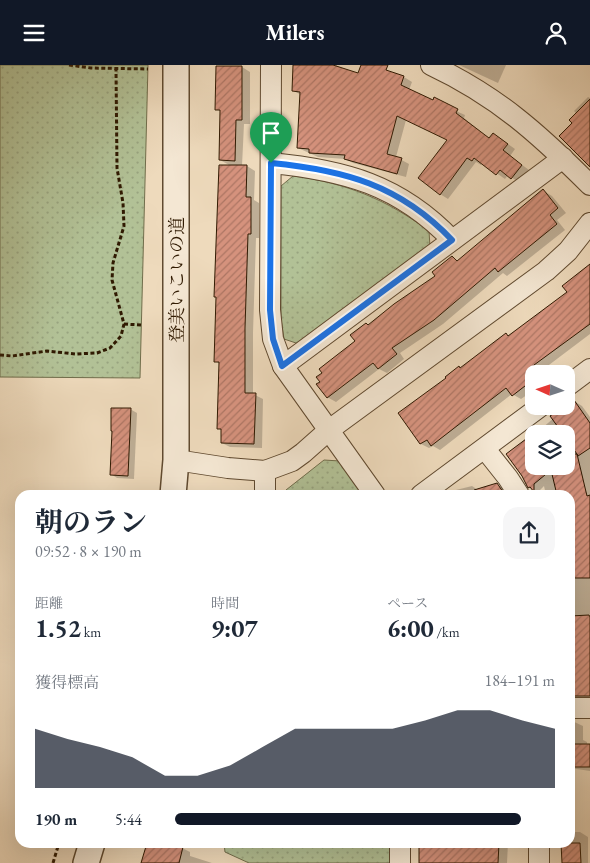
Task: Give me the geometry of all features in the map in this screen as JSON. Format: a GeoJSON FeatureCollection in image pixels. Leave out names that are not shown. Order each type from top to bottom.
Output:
{"type":"FeatureCollection","features":[{"type":"Feature","properties":{"kind":"street","name":"登美いこいの道"},"geometry":{"type":"LineString","coordinates":[[173,490],[176,460],[176,65]]}},
{"type":"Feature","properties":{"kind":"street"},"geometry":{"type":"LineString","coordinates":[[271,65],[270,310],[273,339],[282,366],[371,490]]}},
{"type":"Feature","properties":{"kind":"street"},"geometry":{"type":"LineString","coordinates":[[431,65],[487,95],[514,114],[590,185]]}},
{"type":"Feature","properties":{"kind":"street"},"geometry":{"type":"LineString","coordinates":[[282,366],[563,158]]}},
{"type":"Feature","properties":{"kind":"street"},"geometry":{"type":"LineString","coordinates":[[271,163],[328,171],[366,181],[391,193],[415,208],[437,224],[452,240]]}},
{"type":"Feature","properties":{"kind":"street"},"geometry":{"type":"LineString","coordinates":[[176,460],[228,468],[265,471],[292,461],[329,430],[546,271],[568,251],[590,223]]}},
{"type":"Feature","properties":{"kind":"street"},"geometry":{"type":"LineString","coordinates":[[575,380],[590,369]]}},
{"type":"Feature","properties":{"kind":"street"},"geometry":{"type":"LineString","coordinates":[[428,490],[529,415]]}},
{"type":"Feature","properties":{"kind":"street"},"geometry":{"type":"LineString","coordinates":[[485,449],[516,490]]}},
{"type":"Feature","properties":{"kind":"street"},"geometry":{"type":"LineString","coordinates":[[265,471],[265,490]]}},
{"type":"Feature","properties":{"kind":"street"},"geometry":{"type":"LineString","coordinates":[[575,708],[590,708]]}},
{"type":"Feature","properties":{"kind":"street"},"geometry":{"type":"LineString","coordinates":[[86,863],[90,848]]}},
{"type":"Feature","properties":{"kind":"street"},"geometry":{"type":"LineString","coordinates":[[400,848],[400,863]]}},
{"type":"Feature","properties":{"kind":"street"},"geometry":{"type":"LineString","coordinates":[[539,848],[539,863]]}},
{"type":"Feature","properties":{"kind":"path"},"geometry":{"type":"LineString","coordinates":[[69,65],[116,69],[148,69]]}},
{"type":"Feature","properties":{"kind":"path"},"geometry":{"type":"LineString","coordinates":[[0,355],[12,356],[47,351],[75,354],[98,353],[110,348],[121,336],[124,324],[112,280],[113,263],[124,226],[118,168],[116,69]]}},
{"type":"Feature","properties":{"kind":"path"},"geometry":{"type":"LineString","coordinates":[[124,324],[141,325]]}},
{"type":"Feature","properties":{"kind":"path"},"geometry":{"type":"LineString","coordinates":[[53,863],[58,848]]}},
{"type":"Feature","properties":{"kind":"green space"},"geometry":{"type":"Polygon","coordinates":[[[0,65],[148,65],[140,378],[0,377],[0,65]]]}},
{"type":"Feature","properties":{"kind":"green space"},"geometry":{"type":"Polygon","coordinates":[[[293,176],[331,183],[381,201],[429,231],[430,247],[299,344],[284,339],[281,319],[281,186],[293,176]]]}},
{"type":"Feature","properties":{"kind":"green space"},"geometry":{"type":"Polygon","coordinates":[[[324,460],[340,461],[360,490],[286,490],[324,460]]]}},
{"type":"Feature","properties":{"kind":"green space"},"geometry":{"type":"Polygon","coordinates":[[[225,848],[390,848],[390,863],[249,863],[225,852],[225,848]]]}},
{"type":"Feature","properties":{"kind":"building"},"geometry":{"type":"Polygon","coordinates":[[[293,65],[333,65],[358,73],[361,65],[388,65],[386,70],[404,76],[401,85],[433,100],[434,97],[458,109],[456,113],[489,138],[493,133],[508,144],[503,150],[522,165],[511,179],[500,170],[496,175],[474,158],[472,161],[467,158],[440,195],[418,178],[447,140],[397,116],[387,154],[402,158],[397,174],[344,159],[345,155],[309,153],[309,149],[297,148],[300,92],[292,91],[293,65]]]}},
{"type":"Feature","properties":{"kind":"building"},"geometry":{"type":"Polygon","coordinates":[[[216,66],[242,66],[242,120],[236,120],[235,161],[219,160],[220,110],[215,110],[216,66]]]}},
{"type":"Feature","properties":{"kind":"building"},"geometry":{"type":"Polygon","coordinates":[[[590,99],[590,167],[559,136],[572,123],[569,120],[590,99]]]}},
{"type":"Feature","properties":{"kind":"building"},"geometry":{"type":"Polygon","coordinates":[[[219,165],[247,165],[246,197],[251,197],[251,234],[248,234],[245,393],[256,393],[254,444],[221,443],[221,429],[217,429],[219,362],[214,362],[216,297],[214,297],[219,165]]]}},
{"type":"Feature","properties":{"kind":"building"},"geometry":{"type":"Polygon","coordinates":[[[543,189],[558,208],[550,215],[557,224],[498,272],[495,268],[434,320],[392,348],[397,354],[378,369],[373,363],[327,398],[316,384],[320,382],[316,377],[322,373],[319,369],[355,341],[350,335],[366,323],[368,325],[394,304],[435,276],[432,272],[452,256],[457,261],[543,189]]]}},
{"type":"Feature","properties":{"kind":"building"},"geometry":{"type":"Polygon","coordinates":[[[590,264],[590,324],[534,365],[525,365],[525,386],[512,396],[506,388],[431,446],[427,440],[420,444],[398,413],[446,378],[459,366],[460,368],[506,333],[508,336],[567,292],[562,286],[590,264]]]}},
{"type":"Feature","properties":{"kind":"building"},"geometry":{"type":"Polygon","coordinates":[[[575,401],[590,423],[590,448],[578,456],[575,452],[575,425],[556,425],[550,416],[575,415],[575,401]]]}},
{"type":"Feature","properties":{"kind":"building"},"geometry":{"type":"Polygon","coordinates":[[[111,408],[131,408],[128,476],[110,475],[111,408]]]}},
{"type":"Feature","properties":{"kind":"building"},"geometry":{"type":"Polygon","coordinates":[[[525,440],[525,475],[545,475],[534,484],[534,490],[530,487],[528,488],[506,454],[525,440]]]}},
{"type":"Feature","properties":{"kind":"building"},"geometry":{"type":"Polygon","coordinates":[[[575,454],[577,454],[587,496],[590,495],[590,578],[575,578],[575,490],[556,490],[552,475],[575,475],[575,454]]]}},
{"type":"Feature","properties":{"kind":"building"},"geometry":{"type":"Polygon","coordinates":[[[497,483],[502,490],[474,490],[497,483]]]}},
{"type":"Feature","properties":{"kind":"building"},"geometry":{"type":"Polygon","coordinates":[[[589,615],[590,617],[590,696],[575,696],[575,616],[589,615]]]}},
{"type":"Feature","properties":{"kind":"building"},"geometry":{"type":"Polygon","coordinates":[[[575,744],[590,744],[590,767],[575,767],[575,744]]]}},
{"type":"Feature","properties":{"kind":"building"},"geometry":{"type":"Polygon","coordinates":[[[575,843],[580,843],[581,863],[562,863],[561,848],[575,848],[575,843]]]}},
{"type":"Feature","properties":{"kind":"building"},"geometry":{"type":"Polygon","coordinates":[[[146,848],[183,848],[179,863],[141,863],[146,848]]]}},
{"type":"Feature","properties":{"kind":"building"},"geometry":{"type":"Polygon","coordinates":[[[419,848],[499,848],[498,863],[419,863],[419,848]]]}},
{"type":"Feature","properties":{"kind":"route"},"geometry":{"type":"LineString","coordinates":[[271,163],[320,169],[366,181],[391,193],[415,208],[437,224],[452,240],[282,366],[273,339],[270,310],[271,163]]}}]}
